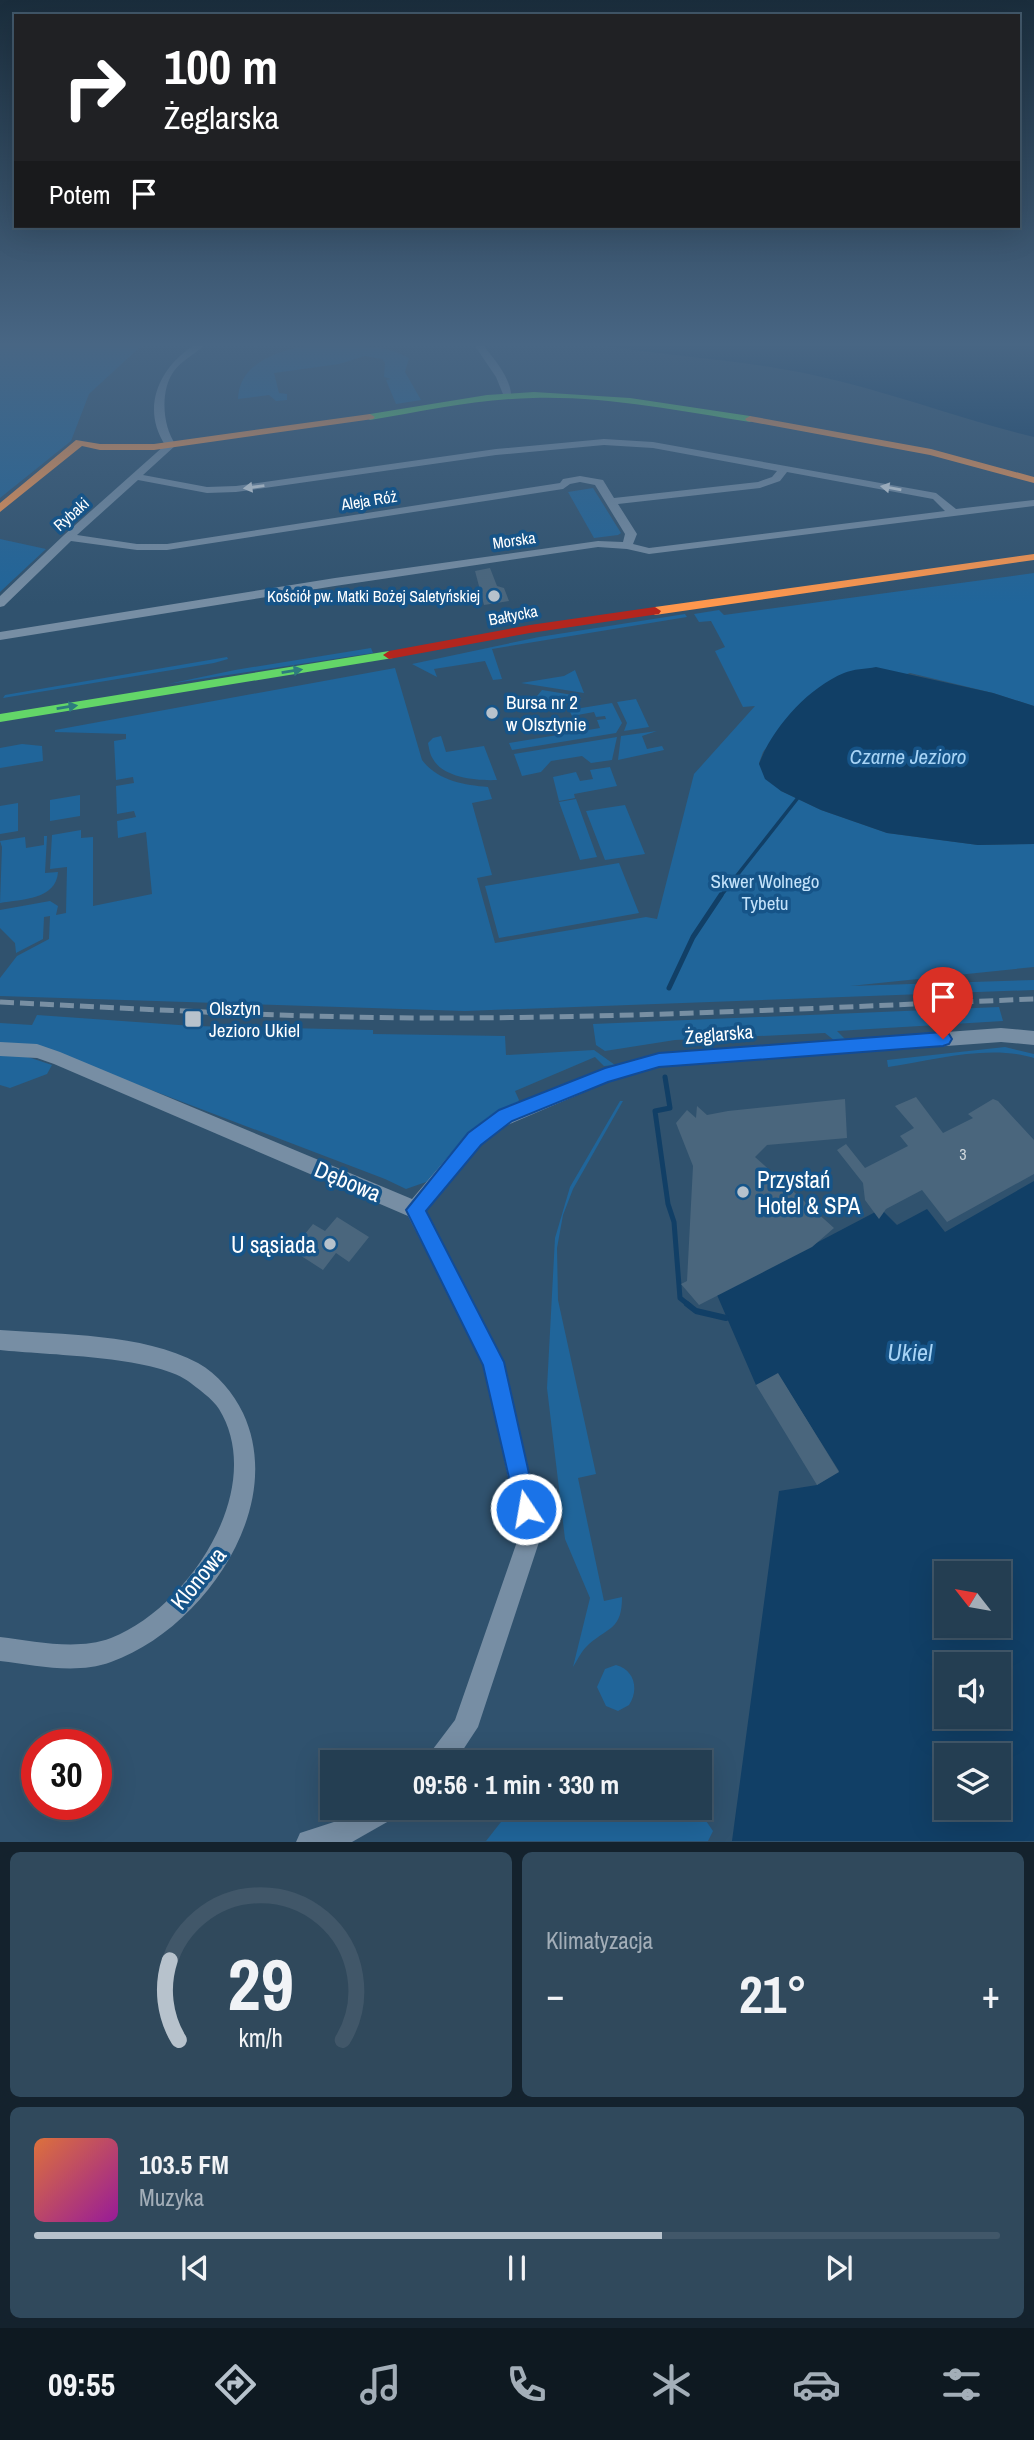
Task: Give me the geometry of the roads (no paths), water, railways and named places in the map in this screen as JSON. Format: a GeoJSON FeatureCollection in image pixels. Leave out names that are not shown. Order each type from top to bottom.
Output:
{"type":"FeatureCollection","features":[{"type":"Feature","properties":{"kind":"main road"},"geometry":{"type":"LineString","coordinates":[[0,509],[80,442],[100,447],[124,447],[171,444],[257,432]]}},
{"type":"Feature","properties":{"kind":"main road"},"geometry":{"type":"LineString","coordinates":[[826,432],[922,450],[1034,480]]}},
{"type":"Feature","properties":{"kind":"main road","name":"Bałtycka"},"geometry":{"type":"LineString","coordinates":[[0,703],[524,619],[1034,547]]}},
{"type":"Feature","properties":{"kind":"main road","name":"Bałtycka"},"geometry":{"type":"LineString","coordinates":[[0,718],[398,654],[556,625],[1034,557]]}},
{"type":"Feature","properties":{"kind":"street"},"geometry":{"type":"LineString","coordinates":[[164,432],[165,438],[171,444]]}},
{"type":"Feature","properties":{"kind":"street"},"geometry":{"type":"LineString","coordinates":[[136,477],[207,490],[236,489],[496,452],[604,442],[653,446],[936,496],[952,512]]}},
{"type":"Feature","properties":{"kind":"street","name":"Rybaki"},"geometry":{"type":"LineString","coordinates":[[0,603],[171,444]]}},
{"type":"Feature","properties":{"kind":"street"},"geometry":{"type":"LineString","coordinates":[[611,502],[760,485],[776,479],[785,468]]}},
{"type":"Feature","properties":{"kind":"street","name":"Aleja Róż"},"geometry":{"type":"LineString","coordinates":[[68,537],[137,547],[167,547],[549,488],[580,479],[599,482],[631,534],[627,546]]}},
{"type":"Feature","properties":{"kind":"street","name":"Morska"},"geometry":{"type":"LineString","coordinates":[[0,636],[584,546],[627,546],[649,551],[1034,503]]}},
{"type":"Feature","properties":{"kind":"street","name":"Żeglarska"},"geometry":{"type":"LineString","coordinates":[[415,1210],[474,1139],[497,1121],[605,1076],[659,1060],[1001,1035],[1034,1038]]}},
{"type":"Feature","properties":{"kind":"street","name":"Dębowa"},"geometry":{"type":"LineString","coordinates":[[0,1049],[37,1051],[60,1059],[415,1210]]}},
{"type":"Feature","properties":{"kind":"street"},"geometry":{"type":"LineString","coordinates":[[415,1210],[494,1362],[531,1533],[465,1727],[448,1750]]}},
{"type":"Feature","properties":{"kind":"street","name":"Klonowa"},"geometry":{"type":"LineString","coordinates":[[0,1340],[141,1353],[160,1356],[193,1370],[217,1388],[234,1415],[241,1432],[246,1479],[232,1533],[221,1555],[204,1579],[162,1621],[140,1635],[97,1654],[74,1656],[0,1649]]}},
{"type":"Feature","properties":{"kind":"street"},"geometry":{"type":"LineString","coordinates":[[309,1842],[338,1835],[369,1820]]}},
{"type":"Feature","properties":{"kind":"water"},"geometry":{"type":"Polygon","coordinates":[[[1016,432],[1034,432],[1034,437],[1016,432]]]}},
{"type":"Feature","properties":{"kind":"water","name":"Czarne Jezioro"},"geometry":{"type":"Polygon","coordinates":[[[876,667],[993,693],[1034,706],[1034,844],[978,845],[887,833],[821,810],[781,791],[765,779],[759,764],[773,737],[793,711],[817,688],[831,680],[848,672],[876,667]]]}},
{"type":"Feature","properties":{"kind":"water","name":"Ukiel"},"geometry":{"type":"Polygon","coordinates":[[[1034,1181],[1034,1841],[732,1841],[779,1491],[817,1485],[839,1471],[778,1374],[756,1385],[717,1295],[881,1209],[897,1225],[927,1209],[945,1232],[1034,1181]]]}},
{"type":"Feature","properties":{"kind":"waterway"},"geometry":{"type":"LineString","coordinates":[[720,897],[797,799]]}},
{"type":"Feature","properties":{"kind":"waterway"},"geometry":{"type":"LineString","coordinates":[[669,988],[693,937],[721,895]]}},
{"type":"Feature","properties":{"kind":"waterway"},"geometry":{"type":"LineString","coordinates":[[665,1077],[670,1108],[655,1111],[668,1204],[674,1222],[680,1298],[690,1306]]}},
{"type":"Feature","properties":{"kind":"waterway"},"geometry":{"type":"LineString","coordinates":[[687,1304],[696,1311],[726,1318]]}},
{"type":"Feature","properties":{"kind":"railway"},"geometry":{"type":"LineString","coordinates":[[0,1002],[274,1015],[513,1018],[1034,999]]}},
{"type":"Feature","properties":{"kind":"place","name":"Kościół pw. Matki Bożej Saletyńskiej"},"geometry":{"type":"Point","coordinates":[494,596]}},
{"type":"Feature","properties":{"kind":"place","name":"Bursa nr 2 w Olsztynie"},"geometry":{"type":"Point","coordinates":[492,713]}},
{"type":"Feature","properties":{"kind":"place","name":"Olsztyn Jezioro Ukiel"},"geometry":{"type":"Point","coordinates":[193,1019]}},
{"type":"Feature","properties":{"kind":"place","name":"Przystań Hotel & SPA"},"geometry":{"type":"Point","coordinates":[743,1192]}},
{"type":"Feature","properties":{"kind":"place","name":"U sąsiada"},"geometry":{"type":"Point","coordinates":[330,1244]}},
{"type":"Feature","properties":{"kind":"park label","name":"Skwer Wolnego Tybetu"},"geometry":{"type":"Point","coordinates":[765,892]}}]}
